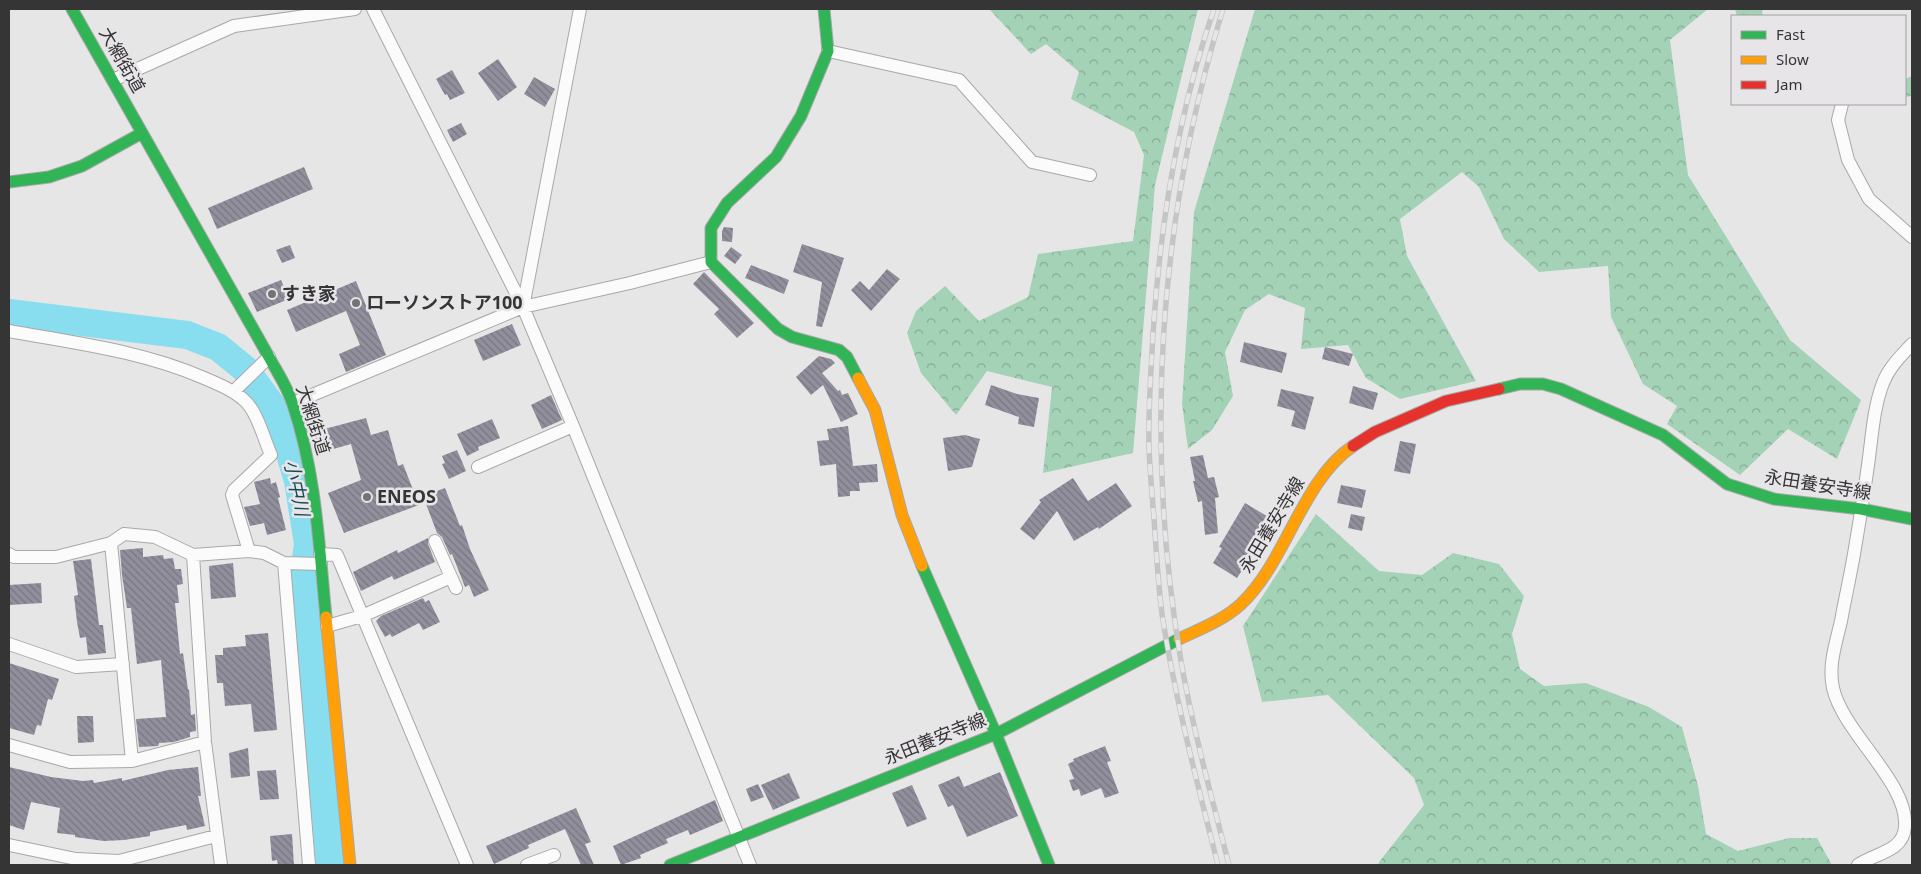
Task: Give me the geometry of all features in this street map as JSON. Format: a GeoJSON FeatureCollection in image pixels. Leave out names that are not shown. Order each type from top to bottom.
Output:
{"type":"FeatureCollection","features":[{"type":"Feature","properties":{"kind":"street","name":"大網街道"},"geometry":{"type":"LineString","coordinates":[[72,9],[269,357],[293,403],[307,455],[313,488],[350,865]]}},
{"type":"Feature","properties":{"kind":"street"},"geometry":{"type":"LineString","coordinates":[[113,80],[234,26],[355,9]]}},
{"type":"Feature","properties":{"kind":"street"},"geometry":{"type":"LineString","coordinates":[[372,9],[523,307],[750,865]]}},
{"type":"Feature","properties":{"kind":"street"},"geometry":{"type":"LineString","coordinates":[[523,307],[580,9]]}},
{"type":"Feature","properties":{"kind":"street"},"geometry":{"type":"LineString","coordinates":[[824,9],[828,51],[801,116],[776,157],[727,203],[711,228],[711,262],[778,329],[792,337],[838,350],[847,357],[875,410],[902,515],[925,573],[996,734],[1049,865]]}},
{"type":"Feature","properties":{"kind":"street"},"geometry":{"type":"LineString","coordinates":[[828,51],[959,80],[1032,162],[1090,175]]}},
{"type":"Feature","properties":{"kind":"street"},"geometry":{"type":"LineString","coordinates":[[1842,105],[1838,120],[1848,160],[1869,199],[1912,237]]}},
{"type":"Feature","properties":{"kind":"street"},"geometry":{"type":"LineString","coordinates":[[9,182],[49,177],[82,166],[142,133]]}},
{"type":"Feature","properties":{"kind":"street"},"geometry":{"type":"LineString","coordinates":[[293,403],[523,307],[630,283],[711,262]]}},
{"type":"Feature","properties":{"kind":"street"},"geometry":{"type":"LineString","coordinates":[[9,331],[120,351],[181,368],[233,392],[245,401],[252,409],[270,455],[234,490],[232,495],[249,552]]}},
{"type":"Feature","properties":{"kind":"street"},"geometry":{"type":"LineString","coordinates":[[1858,865],[1867,859],[1894,848],[1903,837],[1906,826],[1895,787],[1845,716],[1833,689],[1830,667],[1853,557],[1873,423],[1883,383],[1896,361],[1912,344]]}},
{"type":"Feature","properties":{"kind":"street"},"geometry":{"type":"LineString","coordinates":[[233,392],[269,357]]}},
{"type":"Feature","properties":{"kind":"street","name":"永田養安寺線"},"geometry":{"type":"LineString","coordinates":[[670,865],[996,734],[1161,647],[1211,624],[1241,604],[1262,579],[1323,475],[1349,449],[1375,432],[1446,401],[1520,384],[1543,384],[1561,389],[1663,435],[1727,484],[1774,499],[1861,509],[1912,519]]}},
{"type":"Feature","properties":{"kind":"street"},"geometry":{"type":"LineString","coordinates":[[478,467],[573,426]]}},
{"type":"Feature","properties":{"kind":"street"},"geometry":{"type":"LineString","coordinates":[[9,554],[14,557],[56,557],[111,542],[124,534],[155,536],[193,555],[264,553],[284,563],[337,556],[467,865]]}},
{"type":"Feature","properties":{"kind":"street"},"geometry":{"type":"LineString","coordinates":[[327,626],[362,616],[453,582],[435,540]]}},
{"type":"Feature","properties":{"kind":"street"},"geometry":{"type":"LineString","coordinates":[[111,542],[132,761]]}},
{"type":"Feature","properties":{"kind":"street"},"geometry":{"type":"LineString","coordinates":[[193,555],[205,742],[221,865]]}},
{"type":"Feature","properties":{"kind":"street"},"geometry":{"type":"LineString","coordinates":[[284,563],[309,865]]}},
{"type":"Feature","properties":{"kind":"street"},"geometry":{"type":"LineString","coordinates":[[9,644],[76,667],[123,664]]}},
{"type":"Feature","properties":{"kind":"street"},"geometry":{"type":"LineString","coordinates":[[9,745],[70,762],[132,761],[205,742]]}},
{"type":"Feature","properties":{"kind":"street"},"geometry":{"type":"LineString","coordinates":[[9,845],[76,859],[119,861],[216,836]]}},
{"type":"Feature","properties":{"kind":"street"},"geometry":{"type":"LineString","coordinates":[[526,865],[554,855]]}},
{"type":"Feature","properties":{"kind":"green space"},"geometry":{"type":"Polygon","coordinates":[[[989,9],[1198,9],[1155,185],[1133,453],[1043,473],[1052,387],[987,371],[956,415],[921,373],[907,333],[916,311],[945,286],[979,321],[1028,297],[1038,254],[1133,241],[1144,155],[1134,132],[1071,99],[1079,72],[1046,44],[1031,54],[989,9]]]}},
{"type":"Feature","properties":{"kind":"green space"},"geometry":{"type":"Polygon","coordinates":[[[1255,9],[1708,9],[1670,40],[1688,175],[1790,340],[1861,400],[1837,459],[1788,429],[1740,475],[1667,424],[1677,406],[1643,384],[1611,317],[1608,266],[1539,272],[1504,239],[1479,187],[1462,172],[1400,219],[1407,256],[1476,381],[1400,399],[1366,378],[1348,345],[1301,349],[1305,308],[1269,294],[1245,310],[1225,352],[1233,396],[1212,430],[1188,449],[1182,404],[1194,212],[1255,9]]]}},
{"type":"Feature","properties":{"kind":"green space"},"geometry":{"type":"Polygon","coordinates":[[[1735,9],[1763,9],[1763,15],[1737,15],[1735,9]]]}},
{"type":"Feature","properties":{"kind":"green space"},"geometry":{"type":"Polygon","coordinates":[[[1912,76],[1912,96],[1906,97],[1906,79],[1912,76]]]}},
{"type":"Feature","properties":{"kind":"green space"},"geometry":{"type":"Polygon","coordinates":[[[1316,514],[1379,571],[1422,575],[1453,553],[1499,564],[1524,596],[1512,634],[1520,669],[1544,686],[1586,683],[1649,707],[1682,727],[1698,786],[1706,834],[1738,851],[1789,838],[1817,838],[1832,865],[1378,865],[1424,805],[1414,778],[1328,695],[1262,702],[1243,626],[1316,514]]]}},
{"type":"Feature","properties":{"kind":"building"},"geometry":{"type":"Polygon","coordinates":[[[498,59],[517,87],[498,101],[478,73],[498,59]]]}},
{"type":"Feature","properties":{"kind":"building"},"geometry":{"type":"Polygon","coordinates":[[[452,70],[465,93],[450,100],[436,79],[452,70]]]}},
{"type":"Feature","properties":{"kind":"building"},"geometry":{"type":"Polygon","coordinates":[[[534,77],[555,89],[545,107],[524,94],[534,77]]]}},
{"type":"Feature","properties":{"kind":"building"},"geometry":{"type":"Polygon","coordinates":[[[461,123],[467,134],[453,142],[447,130],[461,123]]]}},
{"type":"Feature","properties":{"kind":"building"},"geometry":{"type":"Polygon","coordinates":[[[304,167],[313,189],[217,229],[208,208],[304,167]]]}},
{"type":"Feature","properties":{"kind":"building"},"geometry":{"type":"Polygon","coordinates":[[[724,227],[733,228],[732,242],[722,241],[724,227]]]}},
{"type":"Feature","properties":{"kind":"building"},"geometry":{"type":"Polygon","coordinates":[[[802,244],[844,258],[822,327],[816,326],[822,282],[793,272],[802,244]]]}},
{"type":"Feature","properties":{"kind":"building"},"geometry":{"type":"Polygon","coordinates":[[[290,245],[295,258],[282,263],[276,250],[290,245]]]}},
{"type":"Feature","properties":{"kind":"building"},"geometry":{"type":"Polygon","coordinates":[[[731,247],[742,255],[735,264],[724,256],[731,247]]]}},
{"type":"Feature","properties":{"kind":"building"},"geometry":{"type":"Polygon","coordinates":[[[751,265],[789,280],[784,294],[745,278],[751,265]]]}},
{"type":"Feature","properties":{"kind":"building"},"geometry":{"type":"Polygon","coordinates":[[[887,269],[900,279],[871,311],[851,290],[860,281],[869,290],[887,269]]]}},
{"type":"Feature","properties":{"kind":"building"},"geometry":{"type":"Polygon","coordinates":[[[704,272],[754,323],[737,338],[714,314],[719,309],[693,284],[704,272]]]}},
{"type":"Feature","properties":{"kind":"building"},"geometry":{"type":"Polygon","coordinates":[[[281,280],[289,299],[257,312],[248,293],[281,280]]]}},
{"type":"Feature","properties":{"kind":"building"},"geometry":{"type":"Polygon","coordinates":[[[356,281],[386,355],[346,372],[339,354],[360,345],[346,311],[296,332],[287,310],[356,281]]]}},
{"type":"Feature","properties":{"kind":"building"},"geometry":{"type":"Polygon","coordinates":[[[512,324],[521,345],[483,361],[474,340],[512,324]]]}},
{"type":"Feature","properties":{"kind":"building"},"geometry":{"type":"Polygon","coordinates":[[[1244,342],[1287,353],[1282,373],[1240,362],[1244,342]]]}},
{"type":"Feature","properties":{"kind":"building"},"geometry":{"type":"Polygon","coordinates":[[[1325,347],[1353,354],[1349,366],[1322,359],[1325,347]]]}},
{"type":"Feature","properties":{"kind":"building"},"geometry":{"type":"Polygon","coordinates":[[[819,356],[831,359],[835,363],[822,373],[838,391],[840,390],[842,395],[848,393],[858,414],[841,422],[823,385],[811,395],[796,377],[819,356]]]}},
{"type":"Feature","properties":{"kind":"building"},"geometry":{"type":"Polygon","coordinates":[[[991,385],[1017,394],[1039,398],[1034,427],[1018,424],[1019,417],[985,405],[991,385]]]}},
{"type":"Feature","properties":{"kind":"building"},"geometry":{"type":"Polygon","coordinates":[[[1353,386],[1378,393],[1373,410],[1349,403],[1353,386]]]}},
{"type":"Feature","properties":{"kind":"building"},"geometry":{"type":"Polygon","coordinates":[[[1281,389],[1314,397],[1305,430],[1291,426],[1295,411],[1277,406],[1281,389]]]}},
{"type":"Feature","properties":{"kind":"building"},"geometry":{"type":"Polygon","coordinates":[[[551,395],[562,420],[542,429],[531,405],[551,395]]]}},
{"type":"Feature","properties":{"kind":"building"},"geometry":{"type":"Polygon","coordinates":[[[366,418],[371,435],[388,430],[398,466],[403,464],[419,505],[344,533],[328,493],[361,480],[351,444],[319,453],[313,432],[366,418]]]}},
{"type":"Feature","properties":{"kind":"building"},"geometry":{"type":"Polygon","coordinates":[[[492,419],[500,438],[478,447],[479,450],[467,456],[457,434],[492,419]]]}},
{"type":"Feature","properties":{"kind":"building"},"geometry":{"type":"Polygon","coordinates":[[[848,426],[853,466],[877,464],[878,482],[859,483],[860,491],[850,491],[850,496],[838,497],[836,464],[820,466],[817,441],[829,440],[827,429],[848,426]]]}},
{"type":"Feature","properties":{"kind":"building"},"geometry":{"type":"Polygon","coordinates":[[[965,435],[980,439],[972,467],[948,471],[943,438],[965,435]]]}},
{"type":"Feature","properties":{"kind":"building"},"geometry":{"type":"Polygon","coordinates":[[[1400,441],[1416,444],[1410,474],[1394,471],[1400,441]]]}},
{"type":"Feature","properties":{"kind":"building"},"geometry":{"type":"Polygon","coordinates":[[[457,450],[466,471],[449,479],[442,464],[445,463],[442,456],[457,450]]]}},
{"type":"Feature","properties":{"kind":"building"},"geometry":{"type":"Polygon","coordinates":[[[1203,455],[1208,478],[1214,477],[1219,497],[1215,498],[1218,533],[1205,535],[1202,501],[1198,502],[1190,457],[1203,455]]]}},
{"type":"Feature","properties":{"kind":"building"},"geometry":{"type":"Polygon","coordinates":[[[270,478],[271,484],[276,482],[286,530],[267,535],[264,523],[250,526],[244,507],[260,504],[254,482],[270,478]]]}},
{"type":"Feature","properties":{"kind":"building"},"geometry":{"type":"Polygon","coordinates":[[[1073,478],[1088,501],[1116,483],[1132,506],[1099,529],[1098,527],[1074,541],[1057,511],[1034,540],[1020,529],[1041,502],[1039,500],[1073,478]]]}},
{"type":"Feature","properties":{"kind":"building"},"geometry":{"type":"Polygon","coordinates":[[[1341,485],[1366,490],[1362,508],[1337,503],[1341,485]]]}},
{"type":"Feature","properties":{"kind":"building"},"geometry":{"type":"Polygon","coordinates":[[[445,488],[489,590],[474,597],[469,585],[465,587],[452,554],[450,555],[442,537],[437,533],[423,496],[445,488]]]}},
{"type":"Feature","properties":{"kind":"building"},"geometry":{"type":"Polygon","coordinates":[[[1245,503],[1270,518],[1257,541],[1260,543],[1237,578],[1213,563],[1222,548],[1219,547],[1245,503]]]}},
{"type":"Feature","properties":{"kind":"building"},"geometry":{"type":"Polygon","coordinates":[[[1351,514],[1365,517],[1362,531],[1348,528],[1351,514]]]}},
{"type":"Feature","properties":{"kind":"building"},"geometry":{"type":"Polygon","coordinates":[[[428,538],[428,544],[435,562],[394,580],[392,576],[361,591],[353,572],[397,550],[398,553],[428,538]]]}},
{"type":"Feature","properties":{"kind":"building"},"geometry":{"type":"Polygon","coordinates":[[[143,548],[143,557],[163,555],[164,559],[173,558],[175,569],[181,569],[183,584],[177,585],[179,603],[175,603],[180,654],[183,653],[191,715],[195,714],[196,731],[190,732],[190,737],[174,742],[159,743],[158,746],[139,747],[136,719],[166,717],[161,660],[137,664],[131,608],[127,608],[122,575],[120,550],[143,548]]]}},
{"type":"Feature","properties":{"kind":"building"},"geometry":{"type":"Polygon","coordinates":[[[91,559],[99,625],[103,625],[106,653],[88,655],[86,637],[80,638],[77,622],[74,596],[78,595],[73,561],[91,559]]]}},
{"type":"Feature","properties":{"kind":"building"},"geometry":{"type":"Polygon","coordinates":[[[233,563],[236,597],[211,599],[209,566],[233,563]]]}},
{"type":"Feature","properties":{"kind":"building"},"geometry":{"type":"Polygon","coordinates":[[[41,583],[42,603],[9,605],[9,585],[41,583]]]}},
{"type":"Feature","properties":{"kind":"building"},"geometry":{"type":"Polygon","coordinates":[[[423,598],[425,602],[429,600],[440,622],[423,630],[419,623],[392,637],[390,634],[385,637],[376,621],[381,616],[423,598]]]}},
{"type":"Feature","properties":{"kind":"building"},"geometry":{"type":"Polygon","coordinates":[[[268,633],[277,730],[254,732],[251,704],[225,706],[223,683],[217,683],[215,655],[223,655],[223,648],[246,646],[245,635],[268,633]]]}},
{"type":"Feature","properties":{"kind":"building"},"geometry":{"type":"Polygon","coordinates":[[[9,663],[59,679],[52,700],[48,699],[41,726],[37,725],[34,735],[9,728],[9,663]]]}},
{"type":"Feature","properties":{"kind":"building"},"geometry":{"type":"Polygon","coordinates":[[[77,716],[93,716],[94,742],[78,743],[77,716]]]}},
{"type":"Feature","properties":{"kind":"building"},"geometry":{"type":"Polygon","coordinates":[[[1105,746],[1111,761],[1107,762],[1119,793],[1105,798],[1101,788],[1081,796],[1079,789],[1073,791],[1069,780],[1074,779],[1068,764],[1074,761],[1073,759],[1105,746]]]}},
{"type":"Feature","properties":{"kind":"building"},"geometry":{"type":"Polygon","coordinates":[[[248,748],[250,776],[231,778],[229,753],[248,748]]]}},
{"type":"Feature","properties":{"kind":"building"},"geometry":{"type":"Polygon","coordinates":[[[9,767],[51,777],[83,781],[93,780],[94,783],[122,778],[122,781],[168,770],[198,767],[201,796],[198,796],[205,826],[187,830],[186,825],[150,832],[150,836],[124,840],[104,841],[75,837],[75,835],[57,833],[60,808],[31,802],[24,830],[9,825],[9,767]]]}},
{"type":"Feature","properties":{"kind":"building"},"geometry":{"type":"Polygon","coordinates":[[[276,770],[279,799],[260,800],[257,771],[276,770]]]}},
{"type":"Feature","properties":{"kind":"building"},"geometry":{"type":"Polygon","coordinates":[[[1000,772],[1018,816],[967,837],[953,805],[948,807],[938,785],[959,776],[964,787],[1000,772]]]}},
{"type":"Feature","properties":{"kind":"building"},"geometry":{"type":"Polygon","coordinates":[[[789,773],[800,798],[773,810],[761,785],[789,773]]]}},
{"type":"Feature","properties":{"kind":"building"},"geometry":{"type":"Polygon","coordinates":[[[758,784],[764,797],[751,802],[746,789],[758,784]]]}},
{"type":"Feature","properties":{"kind":"building"},"geometry":{"type":"Polygon","coordinates":[[[912,785],[927,819],[907,827],[892,793],[912,785]]]}},
{"type":"Feature","properties":{"kind":"building"},"geometry":{"type":"Polygon","coordinates":[[[715,800],[723,821],[690,835],[688,830],[666,839],[668,843],[640,855],[641,858],[621,865],[613,846],[715,800]]]}},
{"type":"Feature","properties":{"kind":"building"},"geometry":{"type":"Polygon","coordinates":[[[576,808],[591,842],[585,844],[594,865],[581,865],[565,829],[528,845],[529,848],[494,864],[486,846],[576,808]]]}},
{"type":"Feature","properties":{"kind":"building"},"geometry":{"type":"Polygon","coordinates":[[[292,834],[294,865],[278,865],[277,860],[272,861],[270,836],[292,834]]]}},
{"type":"Feature","properties":{"kind":"waterway","name":"小中川"},"geometry":{"type":"LineString","coordinates":[[9,313],[187,335],[218,347],[245,369],[278,414],[298,481],[308,544],[303,578],[330,865]]}},
{"type":"Feature","properties":{"kind":"railway"},"geometry":{"type":"LineString","coordinates":[[1214,9],[1190,89],[1166,211],[1160,252],[1153,334],[1149,405],[1149,448],[1158,578],[1167,646],[1194,772],[1218,865]]}},
{"type":"Feature","properties":{"kind":"railway"},"geometry":{"type":"LineString","coordinates":[[1223,9],[1201,89],[1184,170],[1171,251],[1164,332],[1161,414],[1163,497],[1170,579],[1181,661],[1197,738],[1229,865]]}},
{"type":"Feature","properties":{"kind":"traffic: fast"},"geometry":{"type":"LineString","coordinates":[[72,9],[288,392],[301,431],[312,483],[326,617]]}},
{"type":"Feature","properties":{"kind":"traffic: fast"},"geometry":{"type":"LineString","coordinates":[[824,9],[828,51],[801,116],[776,157],[727,203],[711,228],[711,262],[778,329],[792,337],[839,350],[847,357],[858,378]]}},
{"type":"Feature","properties":{"kind":"traffic: fast"},"geometry":{"type":"LineString","coordinates":[[9,182],[49,177],[82,166],[142,133]]}},
{"type":"Feature","properties":{"kind":"traffic: fast"},"geometry":{"type":"LineString","coordinates":[[1499,389],[1520,384],[1543,384],[1561,389],[1663,435],[1727,484],[1774,499],[1861,509],[1912,519]]}},
{"type":"Feature","properties":{"kind":"traffic: fast"},"geometry":{"type":"LineString","coordinates":[[922,566],[996,734],[1049,865]]}},
{"type":"Feature","properties":{"kind":"traffic: fast"},"geometry":{"type":"LineString","coordinates":[[670,865],[996,734],[1179,639]]}},
{"type":"Feature","properties":{"kind":"traffic: slow"},"geometry":{"type":"LineString","coordinates":[[858,378],[875,410],[902,515],[922,566]]}},
{"type":"Feature","properties":{"kind":"traffic: slow"},"geometry":{"type":"LineString","coordinates":[[1179,639],[1234,610],[1257,587],[1320,479],[1335,461],[1353,446]]}},
{"type":"Feature","properties":{"kind":"traffic: slow"},"geometry":{"type":"LineString","coordinates":[[326,617],[350,865]]}},
{"type":"Feature","properties":{"kind":"traffic: jam"},"geometry":{"type":"LineString","coordinates":[[1353,446],[1375,432],[1446,401],[1499,389]]}},
{"type":"Feature","properties":{"kind":"place","name":"すき家"},"geometry":{"type":"Point","coordinates":[272,294]}},
{"type":"Feature","properties":{"kind":"place","name":"ローソンストア100"},"geometry":{"type":"Point","coordinates":[356,303]}},
{"type":"Feature","properties":{"kind":"place","name":"ENEOS"},"geometry":{"type":"Point","coordinates":[367,497]}}]}
